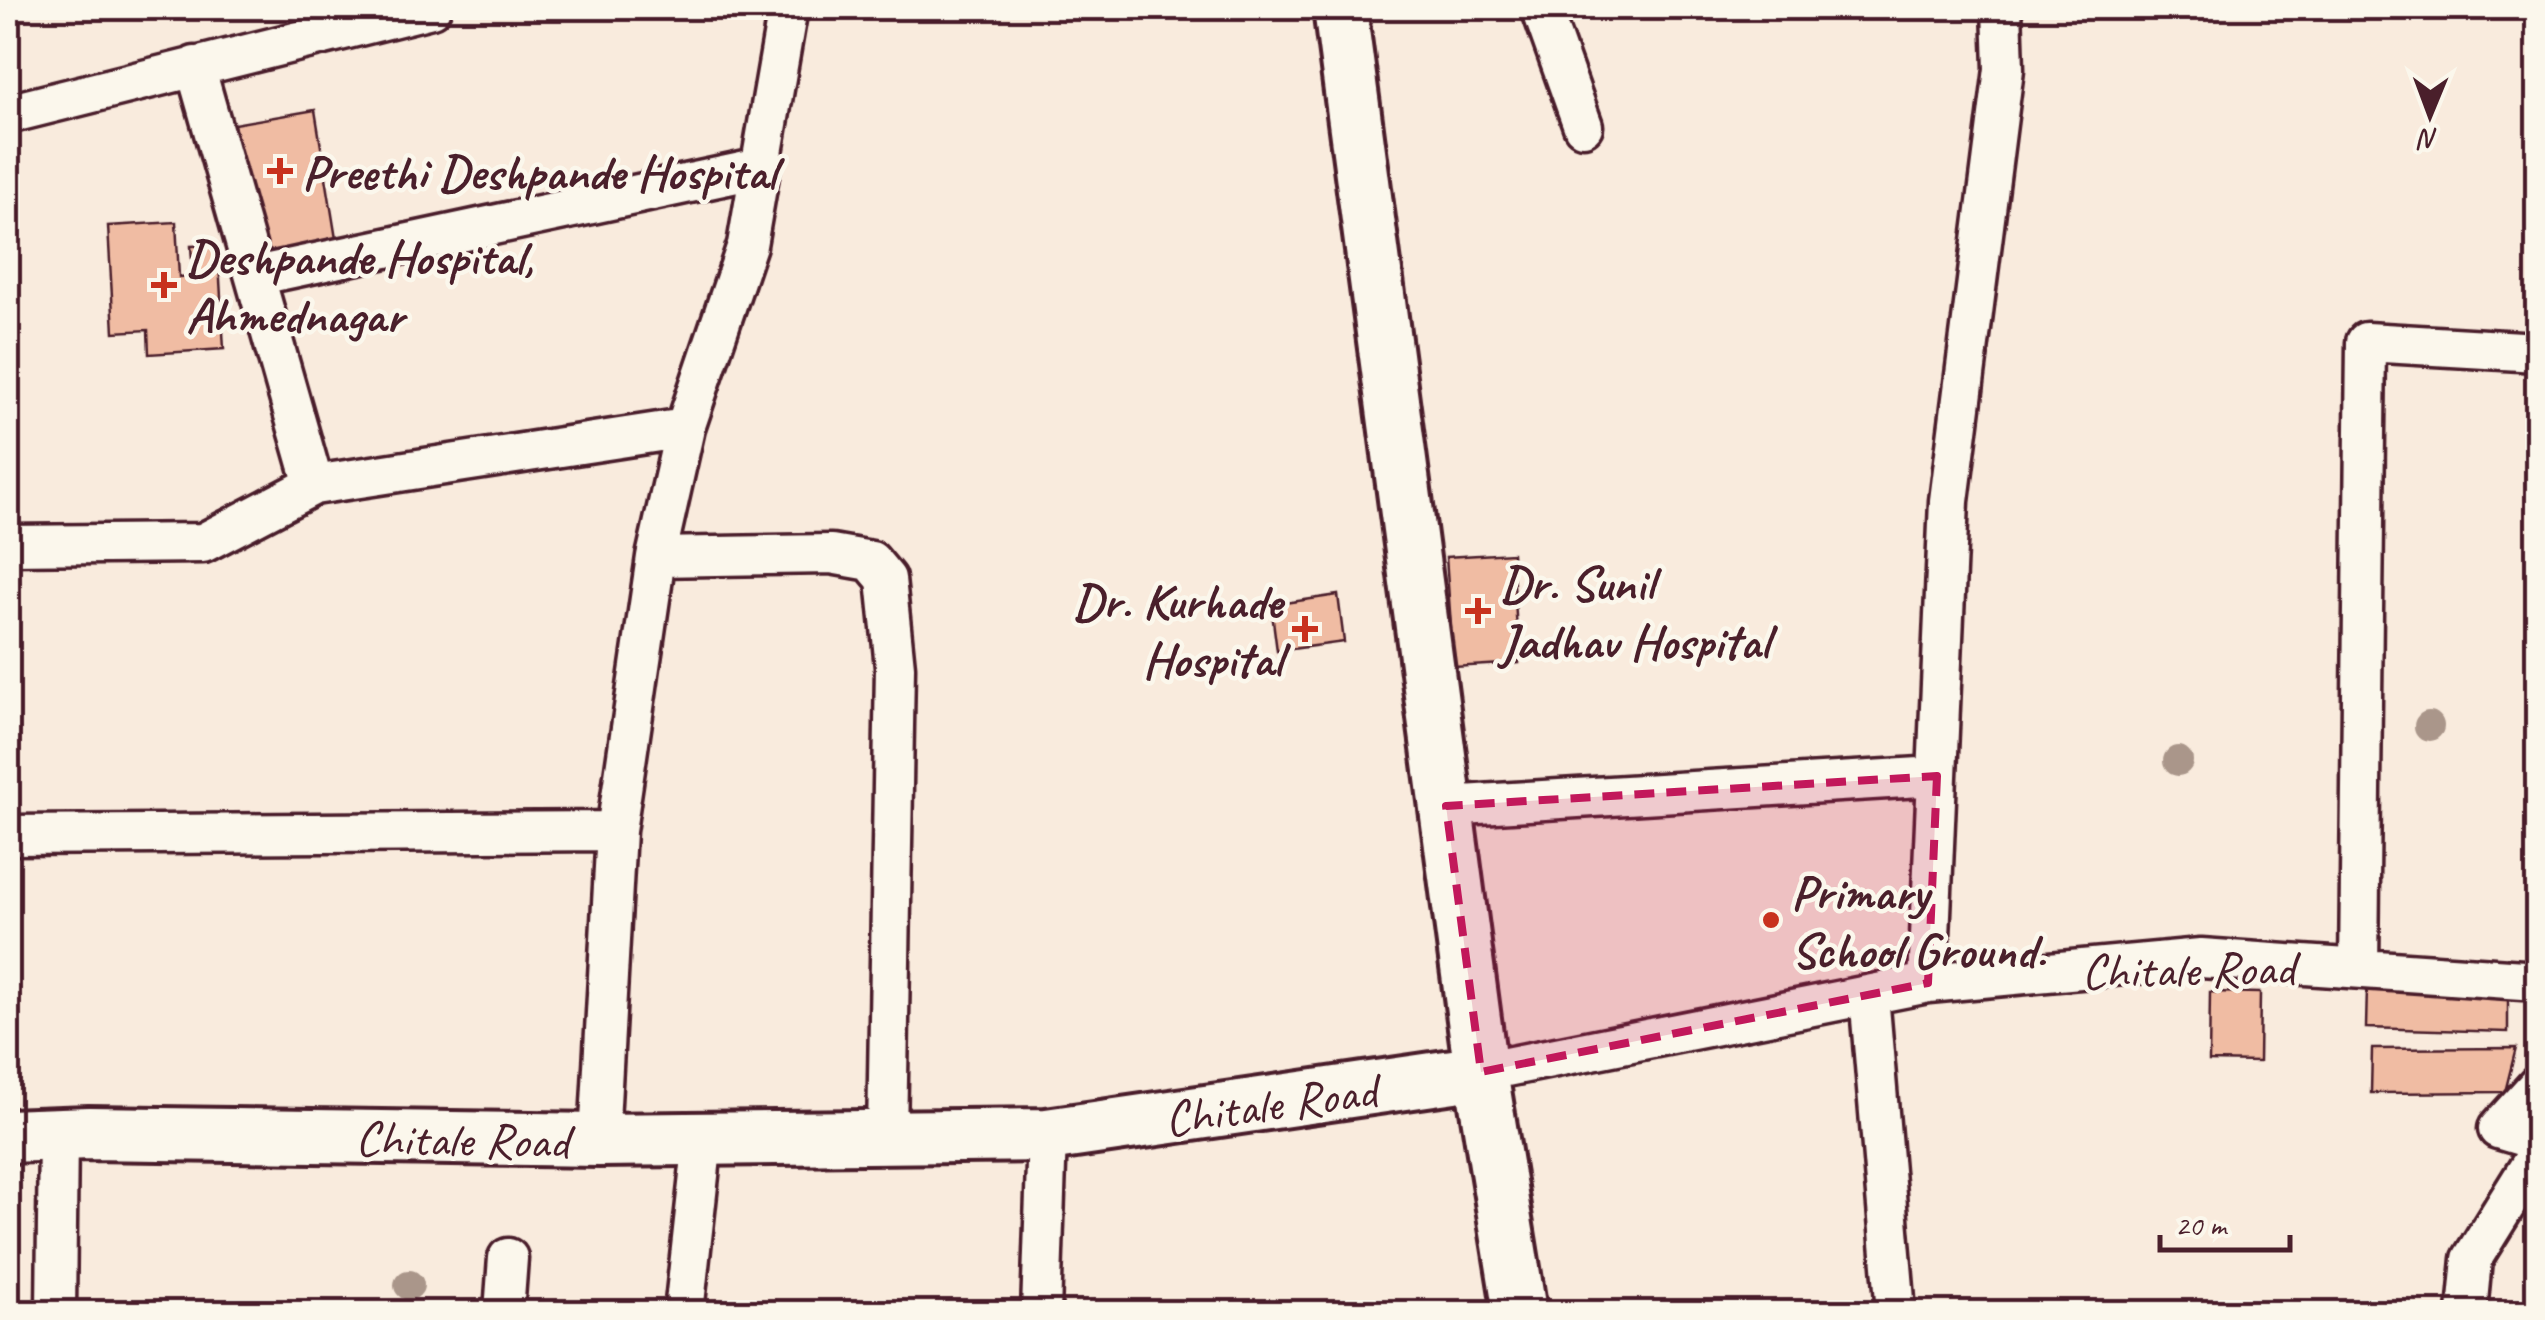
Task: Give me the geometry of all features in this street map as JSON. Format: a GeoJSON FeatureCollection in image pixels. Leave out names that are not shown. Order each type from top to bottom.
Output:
{"type":"FeatureCollection","features":[{"type":"Feature","properties":{"kind":"street"},"geometry":{"type":"LineString","coordinates":[[8,114],[194,66],[302,23],[431,8]]}},
{"type":"Feature","properties":{"kind":"street"},"geometry":{"type":"LineString","coordinates":[[599,1140],[616,831],[656,557],[685,428],[747,245],[788,8]]}},
{"type":"Feature","properties":{"kind":"street"},"geometry":{"type":"LineString","coordinates":[[1340,8],[1482,1072],[1520,1312]]}},
{"type":"Feature","properties":{"kind":"street"},"geometry":{"type":"LineString","coordinates":[[1540,8],[1584,126]]}},
{"type":"Feature","properties":{"kind":"street"},"geometry":{"type":"LineString","coordinates":[[1928,983],[1949,501],[2004,68],[2002,8]]}},
{"type":"Feature","properties":{"kind":"street"},"geometry":{"type":"LineString","coordinates":[[194,66],[314,485]]}},
{"type":"Feature","properties":{"kind":"street"},"geometry":{"type":"LineString","coordinates":[[255,276],[760,168]]}},
{"type":"Feature","properties":{"kind":"street"},"geometry":{"type":"LineString","coordinates":[[2360,968],[2366,342],[2538,352]]}},
{"type":"Feature","properties":{"kind":"street"},"geometry":{"type":"LineString","coordinates":[[8,545],[203,543],[314,485],[685,428]]}},
{"type":"Feature","properties":{"kind":"street"},"geometry":{"type":"LineString","coordinates":[[656,557],[832,554],[872,562],[886,580],[895,667],[887,1137]]}},
{"type":"Feature","properties":{"kind":"street"},"geometry":{"type":"LineString","coordinates":[[1446,806],[1937,776]]}},
{"type":"Feature","properties":{"kind":"street"},"geometry":{"type":"LineString","coordinates":[[8,836],[616,831]]}},
{"type":"Feature","properties":{"kind":"street","name":"Chitale Road"},"geometry":{"type":"LineString","coordinates":[[33,1136],[599,1140],[1047,1135],[1482,1072],[1928,983],[2201,958],[2530,980]]}},
{"type":"Feature","properties":{"kind":"street"},"geometry":{"type":"LineString","coordinates":[[1869,995],[1896,1312]]}},
{"type":"Feature","properties":{"kind":"street"},"geometry":{"type":"LineString","coordinates":[[2538,1086],[2498,1130],[2538,1141]]}},
{"type":"Feature","properties":{"kind":"street"},"geometry":{"type":"LineString","coordinates":[[1041,1312],[1047,1135]]}},
{"type":"Feature","properties":{"kind":"street"},"geometry":{"type":"LineString","coordinates":[[33,1136],[56,1312]]}},
{"type":"Feature","properties":{"kind":"street"},"geometry":{"type":"LineString","coordinates":[[684,1312],[702,1139]]}},
{"type":"Feature","properties":{"kind":"street"},"geometry":{"type":"LineString","coordinates":[[2467,1312],[2472,1259],[2538,1153]]}},
{"type":"Feature","properties":{"kind":"street"},"geometry":{"type":"LineString","coordinates":[[504,1312],[508,1258]]}},
{"type":"Feature","properties":{"kind":"highlighted area"},"geometry":{"type":"Polygon","coordinates":[[[1937,776],[1928,983],[1481,1072],[1446,806],[1937,776]]]}},
{"type":"Feature","properties":{"kind":"building"},"geometry":{"type":"Polygon","coordinates":[[[315,110],[337,245],[256,259],[234,124],[315,110]]]}},
{"type":"Feature","properties":{"kind":"building"},"geometry":{"type":"Polygon","coordinates":[[[176,222],[179,277],[193,276],[191,246],[218,245],[224,349],[149,354],[148,330],[114,332],[108,226],[176,222]]]}},
{"type":"Feature","properties":{"kind":"building"},"geometry":{"type":"Polygon","coordinates":[[[1512,553],[1519,663],[1454,667],[1446,557],[1512,553]]]}},
{"type":"Feature","properties":{"kind":"building"},"geometry":{"type":"Polygon","coordinates":[[[1338,595],[1344,642],[1277,651],[1271,605],[1338,595]]]}},
{"type":"Feature","properties":{"kind":"building"},"geometry":{"type":"Polygon","coordinates":[[[2367,987],[2508,991],[2508,1032],[2366,1028],[2367,987]]]}},
{"type":"Feature","properties":{"kind":"building"},"geometry":{"type":"Polygon","coordinates":[[[2210,992],[2260,993],[2259,1062],[2209,1061],[2210,992]]]}},
{"type":"Feature","properties":{"kind":"building"},"geometry":{"type":"Polygon","coordinates":[[[2516,1048],[2505,1092],[2371,1093],[2372,1049],[2516,1048]]]}},
{"type":"Feature","properties":{"kind":"place","name":"Preethi Deshpande Hospital"},"geometry":{"type":"Point","coordinates":[280,171]}},
{"type":"Feature","properties":{"kind":"place","name":"Deshpande Hospital, Ahmednagar"},"geometry":{"type":"Point","coordinates":[164,285]}},
{"type":"Feature","properties":{"kind":"place","name":"Dr. Sunil Jadhav Hospital"},"geometry":{"type":"Point","coordinates":[1478,611]}},
{"type":"Feature","properties":{"kind":"place","name":"Dr. Kurhade Hospital"},"geometry":{"type":"Point","coordinates":[1305,629]}},
{"type":"Feature","properties":{"kind":"place","name":"Primary School Ground."},"geometry":{"type":"Point","coordinates":[1771,920]}}]}
